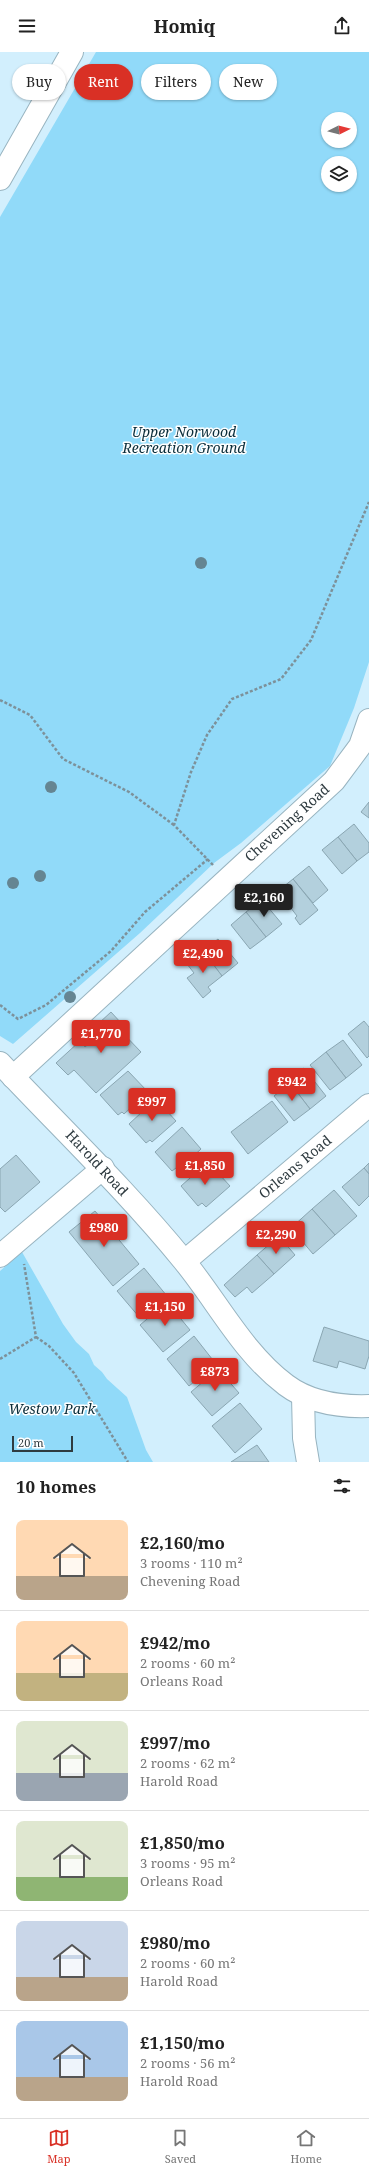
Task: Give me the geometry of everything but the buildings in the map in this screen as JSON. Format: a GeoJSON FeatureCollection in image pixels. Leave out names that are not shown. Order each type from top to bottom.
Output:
{"type":"FeatureCollection","features":[{"type":"Feature","properties":{"kind":"street"},"geometry":{"type":"LineString","coordinates":[[0,178],[72,52]]}},
{"type":"Feature","properties":{"kind":"street","name":"Chevening Road"},"geometry":{"type":"LineString","coordinates":[[6,1070],[334,781],[360,746],[369,720]]}},
{"type":"Feature","properties":{"kind":"street","name":"Harold Road"},"geometry":{"type":"LineString","coordinates":[[6,1070],[103,1168],[185,1261],[257,1357],[275,1376],[303,1396],[319,1402],[369,1406]]}},
{"type":"Feature","properties":{"kind":"street","name":"Orleans Road"},"geometry":{"type":"LineString","coordinates":[[185,1261],[369,1105]]}},
{"type":"Feature","properties":{"kind":"street"},"geometry":{"type":"LineString","coordinates":[[8,1250],[103,1168]]}},
{"type":"Feature","properties":{"kind":"street"},"geometry":{"type":"LineString","coordinates":[[303,1396],[303,1424],[308,1462]]}},
{"type":"Feature","properties":{"kind":"path"},"geometry":{"type":"LineString","coordinates":[[174,825],[191,772],[207,736],[232,699],[281,679],[311,640],[369,502]]}},
{"type":"Feature","properties":{"kind":"path"},"geometry":{"type":"LineString","coordinates":[[0,700],[30,715],[63,759],[129,792],[174,825],[216,868]]}},
{"type":"Feature","properties":{"kind":"path"},"geometry":{"type":"LineString","coordinates":[[0,1005],[18,1019],[46,1005],[111,951],[145,912],[208,859]]}},
{"type":"Feature","properties":{"kind":"path"},"geometry":{"type":"LineString","coordinates":[[8,1250],[24,1262],[36,1337],[49,1346],[74,1373],[128,1462]]}},
{"type":"Feature","properties":{"kind":"path"},"geometry":{"type":"LineString","coordinates":[[0,1359],[36,1337]]}},
{"type":"Feature","properties":{"kind":"green space","name":"Upper Norwood Recreation Ground"},"geometry":{"type":"Polygon","coordinates":[[[96,52],[369,52],[369,662],[354,708],[330,766],[241,843],[214,863],[140,933],[13,1044],[0,1036],[0,217],[74,90],[74,100],[133,100],[133,64],[89,64],[96,52]]]}},
{"type":"Feature","properties":{"kind":"green space","name":"Westow Park"},"geometry":{"type":"Polygon","coordinates":[[[22,1252],[63,1324],[76,1342],[89,1354],[94,1365],[127,1397],[146,1450],[153,1462],[0,1462],[0,1271],[22,1252]]]}}]}
